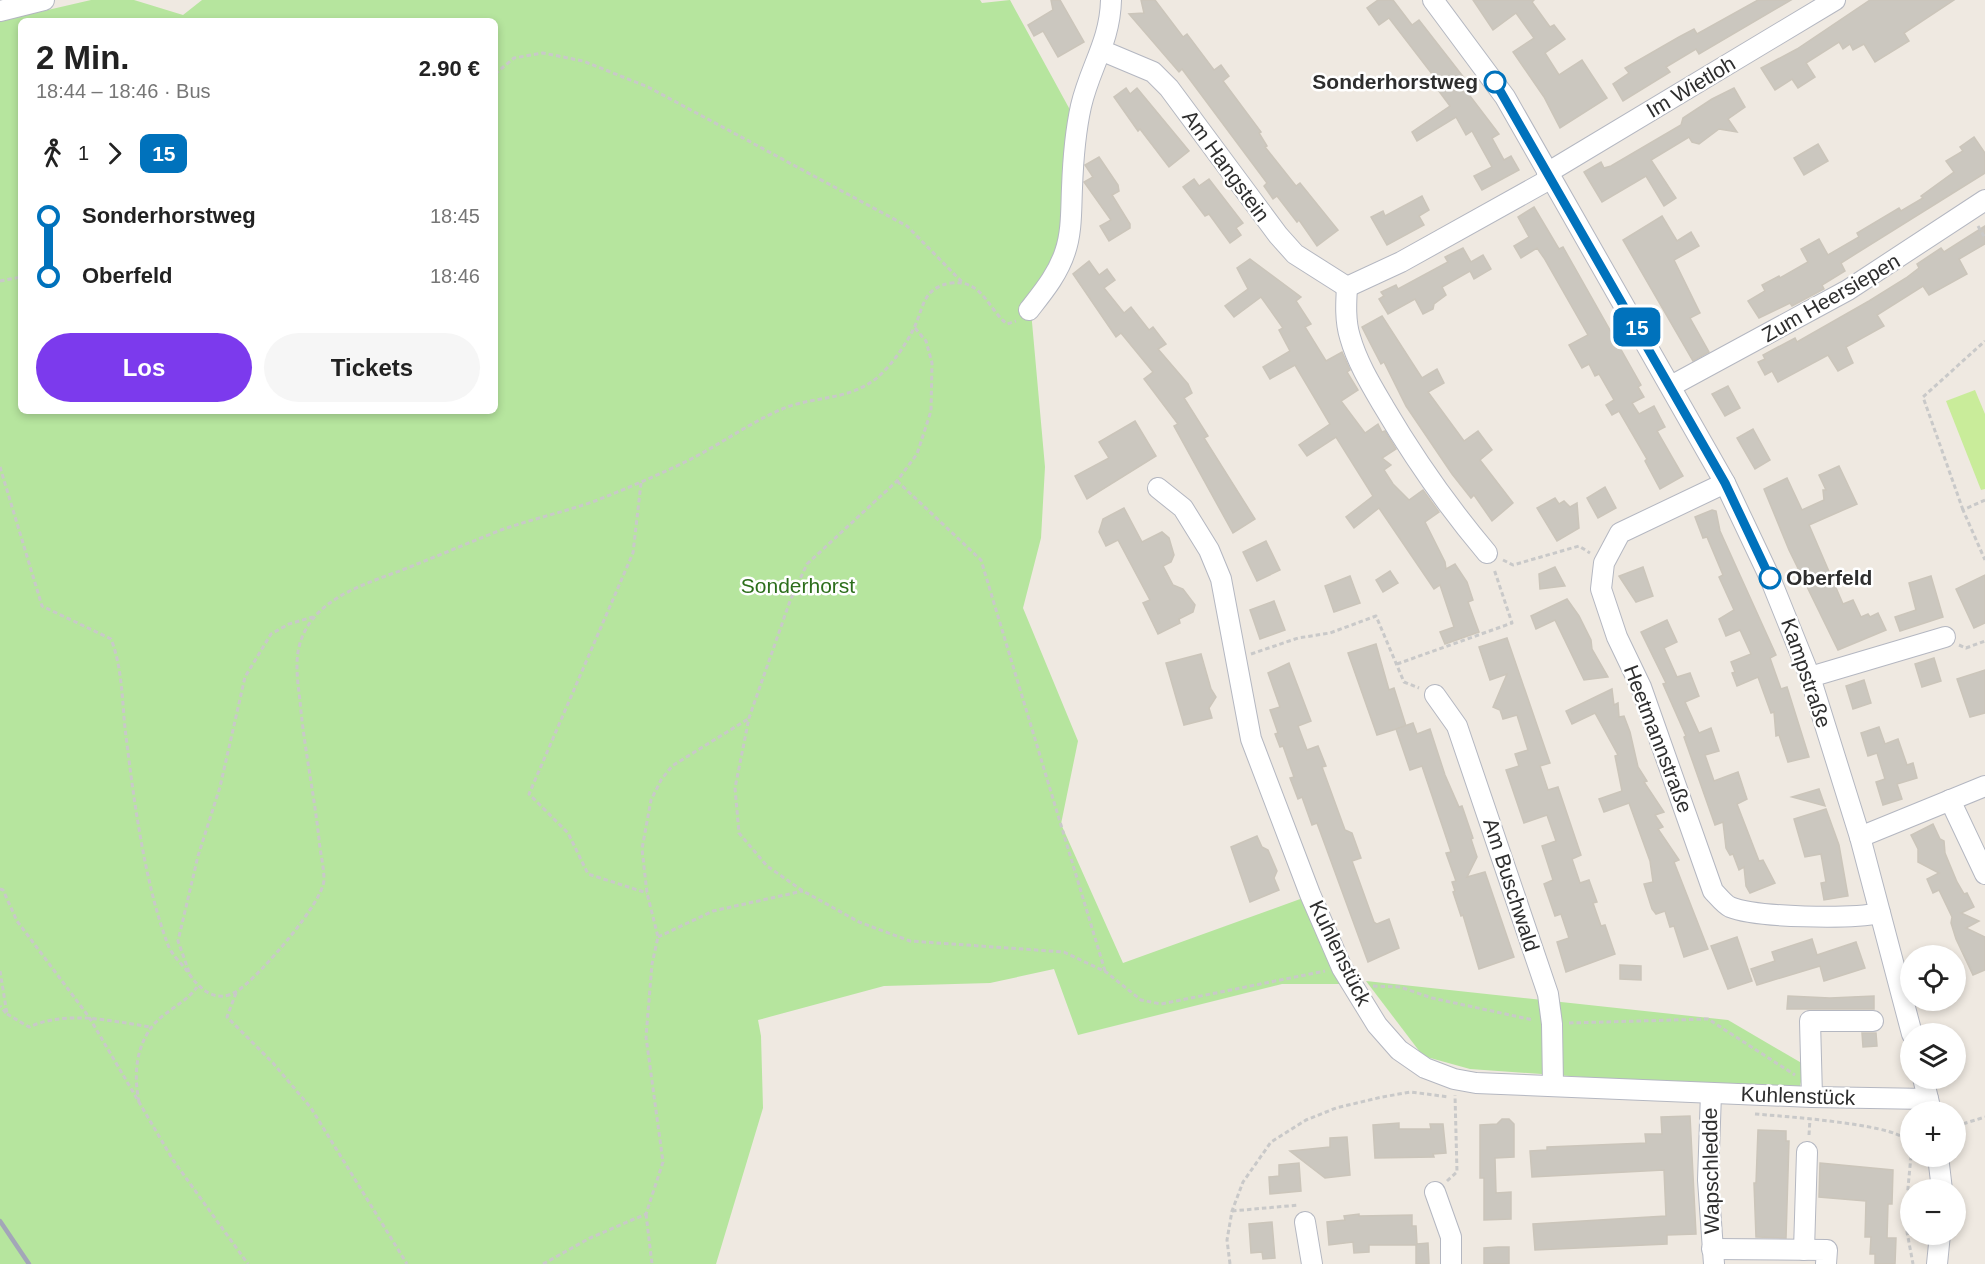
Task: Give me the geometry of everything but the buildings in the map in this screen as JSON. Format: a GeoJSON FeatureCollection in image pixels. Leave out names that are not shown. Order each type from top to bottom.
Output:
{"type":"FeatureCollection","features":[{"type":"Feature","properties":{"kind":"street"},"geometry":{"type":"LineString","coordinates":[[0,11],[44,0]]}},
{"type":"Feature","properties":{"kind":"street"},"geometry":{"type":"LineString","coordinates":[[1029,310],[1054,277],[1066,252],[1071,224],[1078,119],[1083,98],[1103,51],[1110,18],[1111,0]]}},
{"type":"Feature","properties":{"kind":"street","name":"Kampstraße"},"geometry":{"type":"LineString","coordinates":[[1433,0],[1494,80],[1725,483],[1793,631],[1809,677],[1860,837],[1908,1023]]}},
{"type":"Feature","properties":{"kind":"street","name":"Im Wietloh"},"geometry":{"type":"LineString","coordinates":[[1549,176],[1835,0]]}},
{"type":"Feature","properties":{"kind":"street","name":"Am Hangstein"},"geometry":{"type":"LineString","coordinates":[[1103,51],[1154,72],[1169,87],[1295,254],[1347,287]]}},
{"type":"Feature","properties":{"kind":"street"},"geometry":{"type":"LineString","coordinates":[[1487,553],[1462,523],[1403,439],[1363,371],[1349,336],[1346,309],[1347,287],[1401,262],[1549,176]]}},
{"type":"Feature","properties":{"kind":"street","name":"Zum Heersiepen"},"geometry":{"type":"LineString","coordinates":[[1671,386],[1848,290],[1985,200]]}},
{"type":"Feature","properties":{"kind":"street","name":"Heetmannstraße"},"geometry":{"type":"LineString","coordinates":[[1725,483],[1620,533],[1604,563],[1600,589],[1617,637],[1645,698],[1713,891],[1728,906],[1753,913],[1861,917],[1880,913]]}},
{"type":"Feature","properties":{"kind":"street","name":"Kuhlenstück"},"geometry":{"type":"LineString","coordinates":[[1158,488],[1183,508],[1209,550],[1221,579],[1251,738],[1310,894],[1342,968],[1384,1034],[1399,1050],[1425,1068],[1454,1079],[1476,1083],[1812,1097],[1900,1103]]}},
{"type":"Feature","properties":{"kind":"street"},"geometry":{"type":"LineString","coordinates":[[1809,677],[1945,637]]}},
{"type":"Feature","properties":{"kind":"street","name":"Am Buschwald"},"geometry":{"type":"LineString","coordinates":[[1435,695],[1457,726],[1548,994],[1552,1024],[1553,1085]]}},
{"type":"Feature","properties":{"kind":"street"},"geometry":{"type":"LineString","coordinates":[[1860,837],[1985,786]]}},
{"type":"Feature","properties":{"kind":"street"},"geometry":{"type":"LineString","coordinates":[[1950,800],[1985,874]]}},
{"type":"Feature","properties":{"kind":"street"},"geometry":{"type":"LineString","coordinates":[[1812,1097],[1810,1021],[1873,1021]]}},
{"type":"Feature","properties":{"kind":"street","name":"Wapschledde"},"geometry":{"type":"LineString","coordinates":[[1711,1093],[1708,1180],[1713,1256],[1827,1250],[1826,1264]]}},
{"type":"Feature","properties":{"kind":"street"},"geometry":{"type":"LineString","coordinates":[[1804,1250],[1808,1152]]}},
{"type":"Feature","properties":{"kind":"street"},"geometry":{"type":"LineString","coordinates":[[1435,1192],[1451,1237],[1451,1264]]}},
{"type":"Feature","properties":{"kind":"street"},"geometry":{"type":"LineString","coordinates":[[1305,1222],[1312,1264]]}},
{"type":"Feature","properties":{"kind":"street"},"geometry":{"type":"LineString","coordinates":[[1936,1264],[1939,1245]]}},
{"type":"Feature","properties":{"kind":"path"},"geometry":{"type":"LineString","coordinates":[[498,71],[514,58],[543,53],[583,61],[648,87],[908,226],[963,283]]}},
{"type":"Feature","properties":{"kind":"path"},"geometry":{"type":"LineString","coordinates":[[0,281],[18,278]]}},
{"type":"Feature","properties":{"kind":"path"},"geometry":{"type":"LineString","coordinates":[[0,467],[42,606],[111,639],[119,667],[132,785],[151,879],[169,949],[197,987],[222,997],[236,993],[256,975],[311,909],[324,882],[314,790],[302,719],[297,663],[300,641],[315,617],[327,604],[382,578],[500,531],[592,502],[641,482],[713,448],[769,415],[809,400],[848,394],[863,387],[879,376],[896,357],[915,328],[923,300],[936,289],[947,284],[963,283],[974,286],[1007,324],[1020,320],[1029,310]]}},
{"type":"Feature","properties":{"kind":"path"},"geometry":{"type":"LineString","coordinates":[[915,328],[926,341],[932,363],[931,411],[917,454],[897,481],[807,564],[790,602],[749,718],[735,788],[739,833],[766,866],[803,891],[859,922],[910,941],[1064,952],[1106,972],[1141,1000],[1161,1004],[1342,968]]}},
{"type":"Feature","properties":{"kind":"path"},"geometry":{"type":"LineString","coordinates":[[1985,341],[1923,397],[1963,510],[1985,560]]}},
{"type":"Feature","properties":{"kind":"path"},"geometry":{"type":"LineString","coordinates":[[897,481],[981,560],[1106,972]]}},
{"type":"Feature","properties":{"kind":"path"},"geometry":{"type":"LineString","coordinates":[[641,482],[633,553],[529,794],[568,833],[588,874],[647,893]]}},
{"type":"Feature","properties":{"kind":"path"},"geometry":{"type":"LineString","coordinates":[[1963,510],[1985,500]]}},
{"type":"Feature","properties":{"kind":"path"},"geometry":{"type":"LineString","coordinates":[[1513,565],[1579,546],[1604,563]]}},
{"type":"Feature","properties":{"kind":"path"},"geometry":{"type":"LineString","coordinates":[[1397,664],[1512,623],[1495,572]]}},
{"type":"Feature","properties":{"kind":"path"},"geometry":{"type":"LineString","coordinates":[[1258,652],[1298,638],[1330,633],[1376,616],[1404,682],[1435,695]]}},
{"type":"Feature","properties":{"kind":"path"},"geometry":{"type":"LineString","coordinates":[[189,975],[178,941],[198,856],[220,787],[245,677],[271,634],[289,624],[315,617]]}},
{"type":"Feature","properties":{"kind":"path"},"geometry":{"type":"LineString","coordinates":[[1945,637],[1966,648],[1985,641]]}},
{"type":"Feature","properties":{"kind":"path"},"geometry":{"type":"LineString","coordinates":[[652,1264],[646,1214],[663,1162],[646,1037],[652,964],[658,937],[647,893],[642,849],[651,800],[660,780],[672,766],[749,718]]}},
{"type":"Feature","properties":{"kind":"path"},"geometry":{"type":"LineString","coordinates":[[0,889],[3,890],[16,921],[90,1017],[172,1160],[248,1264]]}},
{"type":"Feature","properties":{"kind":"path"},"geometry":{"type":"LineString","coordinates":[[658,937],[713,911],[803,891]]}},
{"type":"Feature","properties":{"kind":"path"},"geometry":{"type":"LineString","coordinates":[[0,970],[7,1014]]}},
{"type":"Feature","properties":{"kind":"path"},"geometry":{"type":"LineString","coordinates":[[1353,986],[1400,987],[1432,999],[1552,1024],[1708,1018],[1796,1076]]}},
{"type":"Feature","properties":{"kind":"path"},"geometry":{"type":"LineString","coordinates":[[140,1107],[135,1067],[151,1028],[189,997],[197,987]]}},
{"type":"Feature","properties":{"kind":"path"},"geometry":{"type":"LineString","coordinates":[[236,993],[227,1017],[273,1063],[311,1108],[407,1264]]}},
{"type":"Feature","properties":{"kind":"path"},"geometry":{"type":"LineString","coordinates":[[0,1006],[7,1014],[29,1028],[45,1021],[90,1017],[151,1028]]}},
{"type":"Feature","properties":{"kind":"path"},"geometry":{"type":"LineString","coordinates":[[1230,1264],[1227,1240],[1232,1211],[1243,1182],[1271,1142],[1306,1120],[1336,1108],[1411,1092],[1455,1098],[1457,1172],[1435,1192]]}},
{"type":"Feature","properties":{"kind":"path"},"geometry":{"type":"LineString","coordinates":[[1754,1114],[1836,1122],[1900,1135]]}},
{"type":"Feature","properties":{"kind":"path"},"geometry":{"type":"LineString","coordinates":[[1966,1123],[1985,1117]]}},
{"type":"Feature","properties":{"kind":"path"},"geometry":{"type":"LineString","coordinates":[[1910,1167],[1906,1209],[1913,1264]]}},
{"type":"Feature","properties":{"kind":"path"},"geometry":{"type":"LineString","coordinates":[[1232,1211],[1299,1205],[1305,1222]]}},
{"type":"Feature","properties":{"kind":"path"},"geometry":{"type":"LineString","coordinates":[[543,1264],[590,1238],[646,1214]]}},
{"type":"Feature","properties":{"kind":"green space","name":"Sonderhorst"},"geometry":{"type":"Polygon","coordinates":[[[91,0],[134,0],[183,15],[202,0],[980,0],[982,3],[1010,0],[1075,119],[1068,224],[1031,311],[1045,467],[1041,538],[1023,608],[1078,741],[1061,824],[1123,963],[1303,898],[1344,984],[1282,984],[1078,1035],[1054,969],[990,983],[884,986],[758,1020],[761,1036],[763,1108],[716,1264],[0,1264],[0,21],[91,0]]]}},
{"type":"Feature","properties":{"kind":"green space"},"geometry":{"type":"Polygon","coordinates":[[[1975,390],[1985,414],[1985,489],[1981,490],[1946,401],[1975,390]]]}},
{"type":"Feature","properties":{"kind":"green space"},"geometry":{"type":"Polygon","coordinates":[[[1366,981],[1728,1020],[1805,1065],[1800,1086],[1611,1079],[1470,1069],[1423,1056],[1366,981]]]}},
{"type":"Feature","properties":{"kind":"railway"},"geometry":{"type":"LineString","coordinates":[[0,1221],[29,1264]]}},
{"type":"Feature","properties":{"kind":"bus line","name":"15"},"geometry":{"type":"LineString","coordinates":[[1495,82],[1725,483],[1770,578]]}},
{"type":"Feature","properties":{"kind":"place","name":"Sonderhorstweg"},"geometry":{"type":"Point","coordinates":[1495,82]}},
{"type":"Feature","properties":{"kind":"place","name":"Oberfeld"},"geometry":{"type":"Point","coordinates":[1770,578]}}]}
